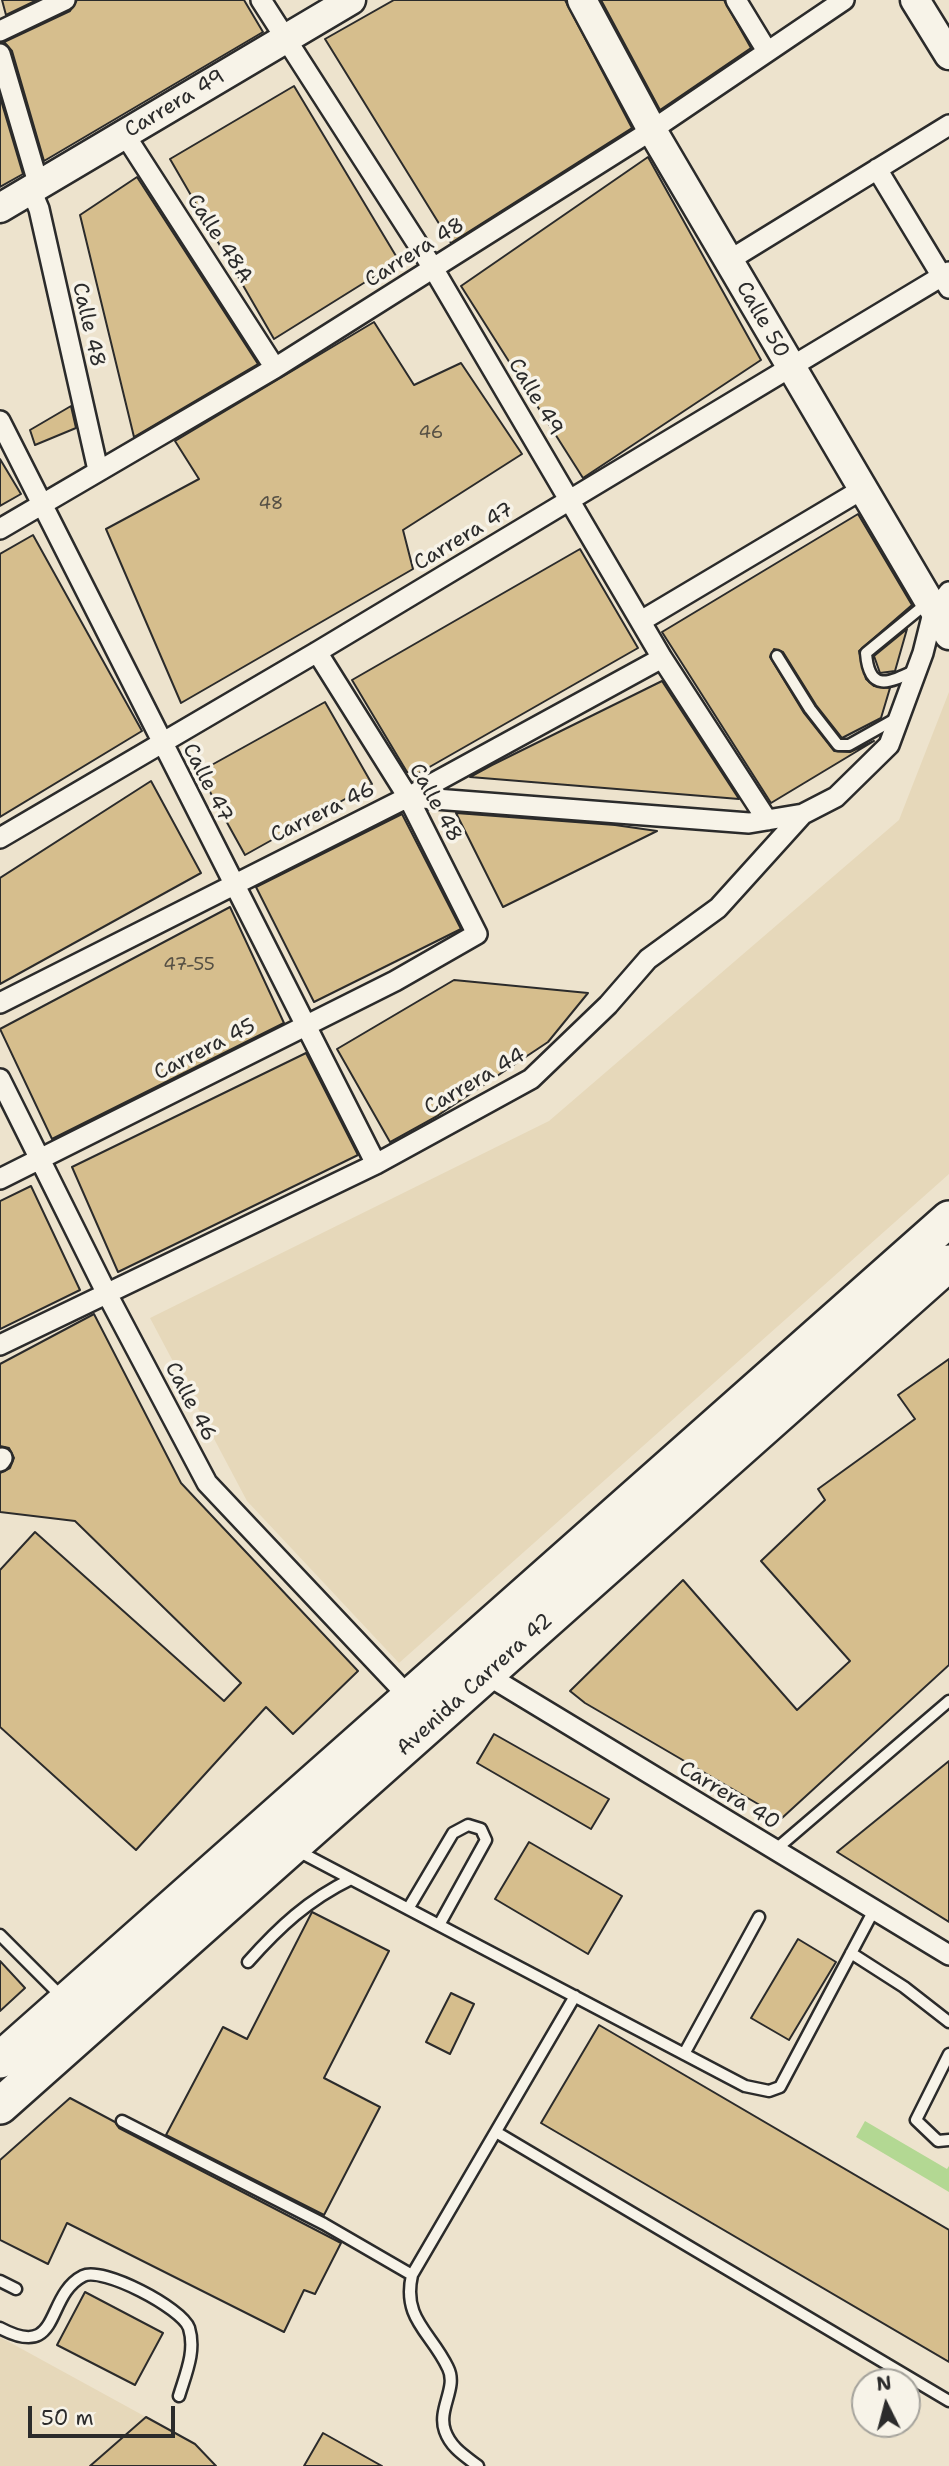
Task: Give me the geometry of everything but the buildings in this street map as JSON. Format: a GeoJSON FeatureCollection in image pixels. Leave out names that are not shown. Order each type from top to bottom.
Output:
{"type":"FeatureCollection","features":[{"type":"Feature","properties":{"kind":"highway","name":"Avenida Carrera 42"},"geometry":{"type":"LineString","coordinates":[[0,2060],[949,1219]]}},
{"type":"Feature","properties":{"kind":"highway","name":"Avenida Carrera 42"},"geometry":{"type":"LineString","coordinates":[[0,2106],[949,1263]]}},
{"type":"Feature","properties":{"kind":"highway"},"geometry":{"type":"LineString","coordinates":[[261,1830],[380,1771]]}},
{"type":"Feature","properties":{"kind":"street"},"geometry":{"type":"LineString","coordinates":[[0,31],[65,0]]}},
{"type":"Feature","properties":{"kind":"street","name":"Calle 49"},"geometry":{"type":"LineString","coordinates":[[261,0],[283,39],[433,268],[662,658],[766,820]]}},
{"type":"Feature","properties":{"kind":"street","name":"Carrera 49"},"geometry":{"type":"LineString","coordinates":[[0,208],[351,0]]}},
{"type":"Feature","properties":{"kind":"street","name":"Calle 50"},"geometry":{"type":"LineString","coordinates":[[582,0],[652,130],[861,490],[940,611]]}},
{"type":"Feature","properties":{"kind":"street"},"geometry":{"type":"LineString","coordinates":[[736,0],[767,51]]}},
{"type":"Feature","properties":{"kind":"street","name":"Carrera 48"},"geometry":{"type":"LineString","coordinates":[[0,529],[275,368],[652,130],[844,0]]}},
{"type":"Feature","properties":{"kind":"street"},"geometry":{"type":"LineString","coordinates":[[915,0],[949,55]]}},
{"type":"Feature","properties":{"kind":"street","name":"Calle 48"},"geometry":{"type":"LineString","coordinates":[[0,54],[35,188],[98,470]]}},
{"type":"Feature","properties":{"kind":"street"},"geometry":{"type":"LineString","coordinates":[[728,261],[949,125]]}},
{"type":"Feature","properties":{"kind":"street","name":"Calle 48A"},"geometry":{"type":"LineString","coordinates":[[125,135],[275,368]]}},
{"type":"Feature","properties":{"kind":"street"},"geometry":{"type":"LineString","coordinates":[[877,169],[946,279]]}},
{"type":"Feature","properties":{"kind":"street","name":"Carrera 47"},"geometry":{"type":"LineString","coordinates":[[0,838],[317,652],[790,367],[946,279]]}},
{"type":"Feature","properties":{"kind":"street","name":"Calle 47"},"geometry":{"type":"LineString","coordinates":[[0,421],[376,1164]]}},
{"type":"Feature","properties":{"kind":"street"},"geometry":{"type":"LineString","coordinates":[[642,621],[861,490]]}},
{"type":"Feature","properties":{"kind":"street"},"geometry":{"type":"LineString","coordinates":[[900,716],[940,611]]}},
{"type":"Feature","properties":{"kind":"street","name":"Calle 48"},"geometry":{"type":"LineString","coordinates":[[317,652],[408,797],[477,934],[430,962]]}},
{"type":"Feature","properties":{"kind":"street","name":"Carrera 46"},"geometry":{"type":"LineString","coordinates":[[0,1003],[408,797],[662,658]]}},
{"type":"Feature","properties":{"kind":"street","name":"Carrera 44"},"geometry":{"type":"LineString","coordinates":[[0,1345],[376,1164],[541,1071],[608,1004],[648,959],[718,908],[803,814],[836,797],[890,745],[900,716]]}},
{"type":"Feature","properties":{"kind":"street"},"geometry":{"type":"LineString","coordinates":[[408,797],[722,821],[766,820],[803,814]]}},
{"type":"Feature","properties":{"kind":"street","name":"Carrera 45"},"geometry":{"type":"LineString","coordinates":[[0,1179],[430,962]]}},
{"type":"Feature","properties":{"kind":"street","name":"Calle 46"},"geometry":{"type":"LineString","coordinates":[[0,1079],[106,1292],[207,1483],[410,1698]]}},
{"type":"Feature","properties":{"kind":"street","name":"Carrera 40"},"geometry":{"type":"LineString","coordinates":[[487,1675],[949,1955]]}},
{"type":"Feature","properties":{"kind":"lane"},"geometry":{"type":"LineString","coordinates":[[917,670],[889,683],[877,681],[867,670],[866,653],[940,611]]}},
{"type":"Feature","properties":{"kind":"lane"},"geometry":{"type":"LineString","coordinates":[[777,656],[810,709],[838,745],[849,746],[900,716]]}},
{"type":"Feature","properties":{"kind":"lane"},"geometry":{"type":"LineString","coordinates":[[774,1851],[949,1701]]}},
{"type":"Feature","properties":{"kind":"lane"},"geometry":{"type":"LineString","coordinates":[[408,1909],[453,1833],[468,1825],[481,1829],[486,1840],[439,1925]]}},
{"type":"Feature","properties":{"kind":"lane"},"geometry":{"type":"LineString","coordinates":[[293,1848],[745,2086],[769,2091],[780,2087],[874,1910]]}},
{"type":"Feature","properties":{"kind":"lane"},"geometry":{"type":"LineString","coordinates":[[248,1962],[282,1924],[318,1895],[351,1879]]}},
{"type":"Feature","properties":{"kind":"lane"},"geometry":{"type":"LineString","coordinates":[[684,2054],[759,1917]]}},
{"type":"Feature","properties":{"kind":"lane"},"geometry":{"type":"LineString","coordinates":[[0,1935],[66,2002]]}},
{"type":"Feature","properties":{"kind":"lane"},"geometry":{"type":"LineString","coordinates":[[851,1953],[904,1987],[949,2022]]}},
{"type":"Feature","properties":{"kind":"lane"},"geometry":{"type":"LineString","coordinates":[[478,2466],[454,2447],[444,2430],[443,2408],[451,2386],[449,2370],[414,2317],[408,2293],[412,2275],[575,1996]]}},
{"type":"Feature","properties":{"kind":"lane"},"geometry":{"type":"LineString","coordinates":[[949,2054],[916,2120],[938,2141],[949,2140]]}},
{"type":"Feature","properties":{"kind":"lane"},"geometry":{"type":"LineString","coordinates":[[122,2121],[324,2224],[412,2275]]}},
{"type":"Feature","properties":{"kind":"lane"},"geometry":{"type":"LineString","coordinates":[[496,2132],[949,2401]]}},
{"type":"Feature","properties":{"kind":"lane"},"geometry":{"type":"LineString","coordinates":[[0,2328],[18,2338],[34,2339],[45,2331],[68,2287],[85,2274],[105,2274],[167,2305],[188,2326],[192,2352],[178,2396]]}},
{"type":"Feature","properties":{"kind":"lane"},"geometry":{"type":"LineString","coordinates":[[0,2281],[16,2289]]}},
{"type":"Feature","properties":{"kind":"shaded area"},"geometry":{"type":"Polygon","coordinates":[[[949,692],[949,1174],[399,1663],[247,1501],[150,1318],[549,1121],[899,820],[949,692]]]}},
{"type":"Feature","properties":{"kind":"shaded area"},"geometry":{"type":"Polygon","coordinates":[[[0,2337],[146,2417],[90,2466],[0,2466],[0,2337]]]}},
{"type":"Feature","properties":{"kind":"green space"},"geometry":{"type":"Polygon","coordinates":[[[865,2121],[947,2169],[949,2166],[949,2192],[856,2137],[865,2121]]]}}]}
